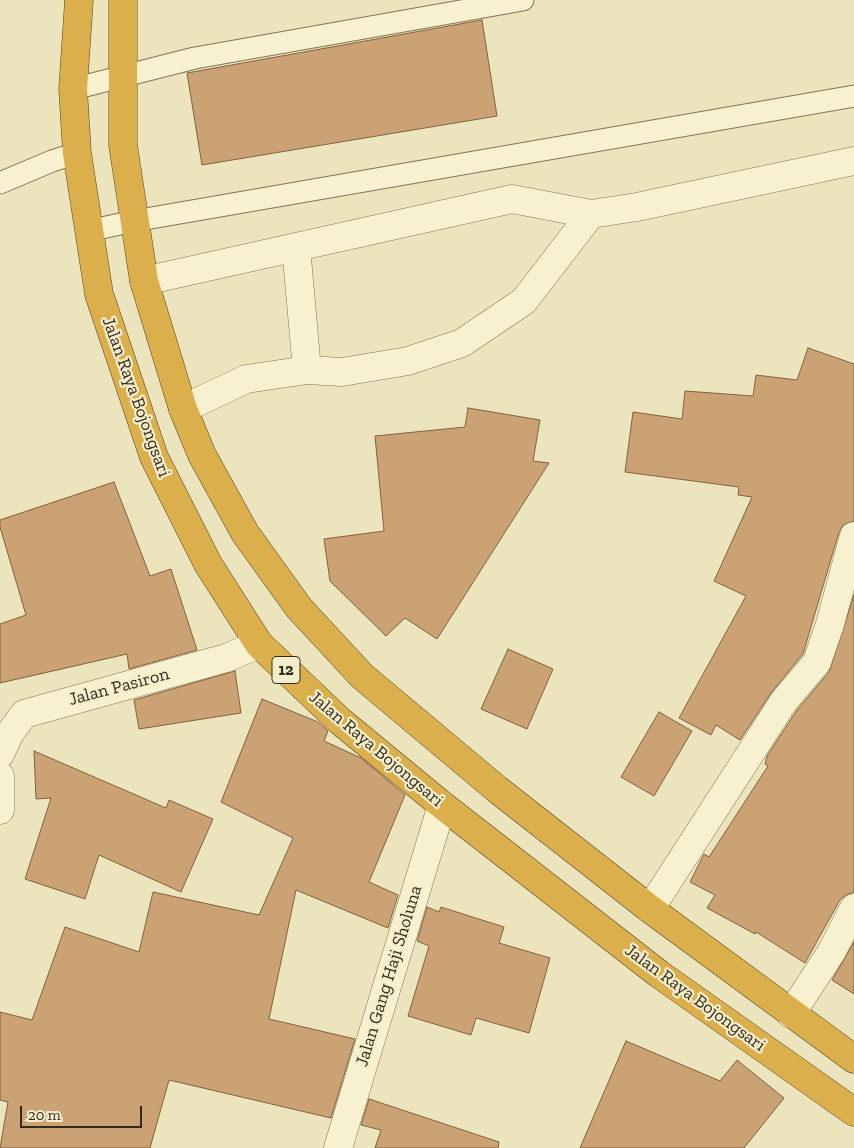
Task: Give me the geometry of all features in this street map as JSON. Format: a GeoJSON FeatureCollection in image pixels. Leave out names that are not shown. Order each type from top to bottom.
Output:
{"type":"FeatureCollection","features":[{"type":"Feature","properties":{"kind":"highway","name":"Jalan Raya Bojongsari"},"geometry":{"type":"LineString","coordinates":[[79,0],[73,89],[77,153],[99,294],[154,457],[208,564],[259,644],[340,721],[442,805],[659,974],[854,1112]]}},
{"type":"Feature","properties":{"kind":"highway"},"geometry":{"type":"LineString","coordinates":[[123,0],[123,146],[144,281],[183,409],[202,455],[245,533],[299,608],[362,676],[498,790],[650,909],[854,1059]]}},
{"type":"Feature","properties":{"kind":"street"},"geometry":{"type":"LineString","coordinates":[[144,281],[512,199],[591,214],[637,207],[854,161]]}},
{"type":"Feature","properties":{"kind":"street"},"geometry":{"type":"LineString","coordinates":[[183,409],[246,379],[307,370],[342,372],[408,361],[462,343],[524,301],[591,214]]}},
{"type":"Feature","properties":{"kind":"street"},"geometry":{"type":"LineString","coordinates":[[296,247],[307,370]]}},
{"type":"Feature","properties":{"kind":"street"},"geometry":{"type":"LineString","coordinates":[[650,909],[784,701],[818,662],[854,536]]}},
{"type":"Feature","properties":{"kind":"street","name":"Jalan Pasiron"},"geometry":{"type":"LineString","coordinates":[[0,754],[10,733],[24,714],[226,658],[259,644]]}},
{"type":"Feature","properties":{"kind":"street"},"geometry":{"type":"LineString","coordinates":[[0,776],[0,810]]}},
{"type":"Feature","properties":{"kind":"street","name":"Jalan Gang Haji Sholuna"},"geometry":{"type":"LineString","coordinates":[[338,1148],[442,805]]}},
{"type":"Feature","properties":{"kind":"street"},"geometry":{"type":"LineString","coordinates":[[791,1014],[832,951],[854,908]]}},
{"type":"Feature","properties":{"kind":"lane"},"geometry":{"type":"LineString","coordinates":[[73,89],[122,75],[195,58],[523,0]]}},
{"type":"Feature","properties":{"kind":"lane"},"geometry":{"type":"LineString","coordinates":[[88,231],[134,221],[854,96]]}},
{"type":"Feature","properties":{"kind":"lane"},"geometry":{"type":"LineString","coordinates":[[0,183],[52,161],[77,153]]}},
{"type":"Feature","properties":{"kind":"building"},"geometry":{"type":"Polygon","coordinates":[[[482,20],[497,116],[202,165],[187,73],[482,20]]]}},
{"type":"Feature","properties":{"kind":"building"},"geometry":{"type":"Polygon","coordinates":[[[808,348],[854,364],[854,521],[843,525],[839,532],[803,654],[771,693],[740,740],[716,725],[711,735],[679,718],[746,596],[714,581],[752,497],[738,495],[739,487],[625,472],[633,412],[682,419],[685,391],[753,396],[756,375],[797,380],[808,348]]]}},
{"type":"Feature","properties":{"kind":"building"},"geometry":{"type":"Polygon","coordinates":[[[468,408],[540,420],[533,461],[549,463],[437,639],[405,618],[386,636],[330,581],[324,539],[384,531],[375,436],[465,427],[468,408]]]}},
{"type":"Feature","properties":{"kind":"building"},"geometry":{"type":"Polygon","coordinates":[[[114,482],[150,576],[171,569],[197,650],[129,669],[127,654],[0,683],[0,624],[26,615],[0,527],[0,520],[114,482]]]}},
{"type":"Feature","properties":{"kind":"building"},"geometry":{"type":"Polygon","coordinates":[[[854,595],[854,892],[840,900],[805,963],[756,932],[755,934],[707,908],[715,895],[690,882],[704,854],[709,857],[768,766],[765,764],[767,756],[797,710],[829,672],[854,595]]]}},
{"type":"Feature","properties":{"kind":"building"},"geometry":{"type":"Polygon","coordinates":[[[508,649],[553,669],[527,729],[481,709],[508,649]]]}},
{"type":"Feature","properties":{"kind":"building"},"geometry":{"type":"Polygon","coordinates":[[[235,671],[241,713],[139,729],[134,700],[235,671]]]}},
{"type":"Feature","properties":{"kind":"building"},"geometry":{"type":"Polygon","coordinates":[[[262,699],[318,722],[328,731],[324,741],[361,758],[405,795],[369,882],[398,895],[388,928],[296,890],[269,1019],[355,1039],[331,1118],[169,1080],[150,1148],[0,1148],[8,1102],[0,1100],[0,1012],[32,1020],[65,927],[139,952],[153,892],[259,915],[293,838],[221,802],[262,699]]]}},
{"type":"Feature","properties":{"kind":"building"},"geometry":{"type":"Polygon","coordinates":[[[659,712],[692,731],[654,796],[621,777],[659,712]]]}},
{"type":"Feature","properties":{"kind":"building"},"geometry":{"type":"Polygon","coordinates":[[[34,751],[166,808],[169,800],[213,819],[181,892],[99,855],[85,899],[25,879],[51,798],[36,799],[34,751]]]}},
{"type":"Feature","properties":{"kind":"building"},"geometry":{"type":"Polygon","coordinates":[[[427,907],[439,912],[441,907],[504,927],[499,943],[550,958],[529,1033],[476,1018],[471,1035],[408,1016],[429,946],[417,941],[427,907]]]}},
{"type":"Feature","properties":{"kind":"building"},"geometry":{"type":"Polygon","coordinates":[[[854,942],[854,994],[832,980],[854,942]]]}},
{"type":"Feature","properties":{"kind":"building"},"geometry":{"type":"Polygon","coordinates":[[[626,1041],[720,1081],[737,1060],[784,1098],[744,1148],[580,1148],[626,1041]]]}},
{"type":"Feature","properties":{"kind":"building"},"geometry":{"type":"Polygon","coordinates":[[[369,1099],[499,1142],[498,1148],[375,1148],[381,1130],[361,1125],[369,1099]]]}}]}
